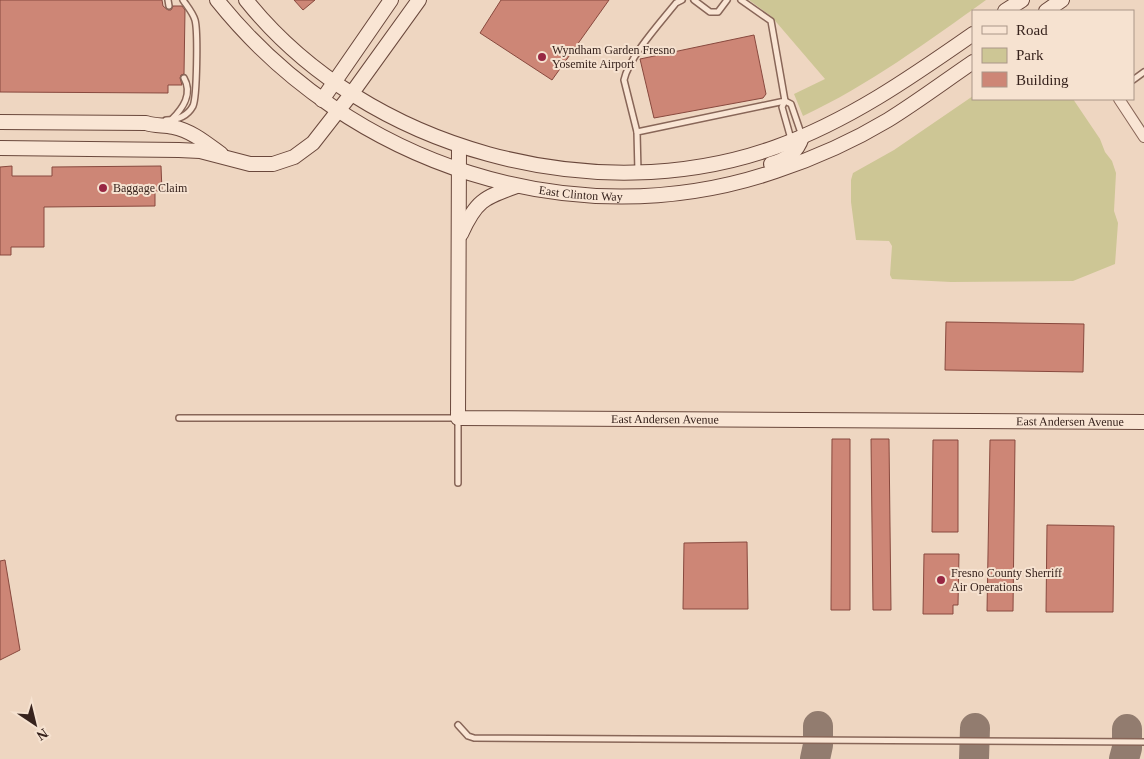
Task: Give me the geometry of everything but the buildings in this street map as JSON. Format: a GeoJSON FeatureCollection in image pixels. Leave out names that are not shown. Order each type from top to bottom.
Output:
{"type":"FeatureCollection","features":[{"type":"Feature","properties":{"kind":"main road","name":"East Clinton Way"},"geometry":{"type":"LineString","coordinates":[[217,0],[276,64],[322,100],[388,141],[424,157],[486,178],[517,186],[573,194],[603,196],[643,195],[692,190],[734,183],[774,172],[844,144],[888,120],[972,63]]}},
{"type":"Feature","properties":{"kind":"main road","name":"East Clinton Way"},"geometry":{"type":"LineString","coordinates":[[246,0],[294,49],[335,82],[397,120],[459,146],[499,158],[541,166],[590,172],[638,172],[693,167],[755,154],[797,139],[859,110],[972,35]]}},
{"type":"Feature","properties":{"kind":"main road"},"geometry":{"type":"LineString","coordinates":[[322,100],[391,0]]}},
{"type":"Feature","properties":{"kind":"main road"},"geometry":{"type":"LineString","coordinates":[[0,148],[200,151],[250,164],[273,164],[294,157],[313,144],[419,0]]}},
{"type":"Feature","properties":{"kind":"main road"},"geometry":{"type":"LineString","coordinates":[[1007,10],[1022,0]]}},
{"type":"Feature","properties":{"kind":"main road"},"geometry":{"type":"LineString","coordinates":[[0,122],[146,123],[171,127],[200,138],[227,158]]}},
{"type":"Feature","properties":{"kind":"main road"},"geometry":{"type":"LineString","coordinates":[[692,190],[780,161],[790,156],[799,146],[797,139]]}},
{"type":"Feature","properties":{"kind":"main road"},"geometry":{"type":"LineString","coordinates":[[458,418],[459,146]]}},
{"type":"Feature","properties":{"kind":"main road"},"geometry":{"type":"LineString","coordinates":[[458,240],[476,206],[491,195],[517,186]]}},
{"type":"Feature","properties":{"kind":"main road","name":"East Andersen Avenue"},"geometry":{"type":"LineString","coordinates":[[458,418],[1144,422]]}},
{"type":"Feature","properties":{"kind":"street"},"geometry":{"type":"LineString","coordinates":[[1120,100],[1144,137]]}},
{"type":"Feature","properties":{"kind":"lane"},"geometry":{"type":"LineString","coordinates":[[168,0],[169,6]]}},
{"type":"Feature","properties":{"kind":"lane"},"geometry":{"type":"LineString","coordinates":[[146,123],[180,118],[192,107],[196,94],[196,21],[183,0]]}},
{"type":"Feature","properties":{"kind":"lane"},"geometry":{"type":"LineString","coordinates":[[638,172],[637,132],[624,80],[626,72],[641,48],[674,5],[682,0]]}},
{"type":"Feature","properties":{"kind":"lane"},"geometry":{"type":"LineString","coordinates":[[694,0],[710,12],[718,12],[727,0]]}},
{"type":"Feature","properties":{"kind":"lane"},"geometry":{"type":"LineString","coordinates":[[741,0],[771,21],[785,100],[782,107],[797,139]]}},
{"type":"Feature","properties":{"kind":"lane"},"geometry":{"type":"LineString","coordinates":[[172,120],[186,103],[187,86],[184,78]]}},
{"type":"Feature","properties":{"kind":"lane"},"geometry":{"type":"LineString","coordinates":[[637,132],[785,100],[791,104],[797,139]]}},
{"type":"Feature","properties":{"kind":"lane"},"geometry":{"type":"LineString","coordinates":[[179,418],[458,418],[458,483]]}},
{"type":"Feature","properties":{"kind":"lane"},"geometry":{"type":"LineString","coordinates":[[458,725],[468,736],[474,738],[1144,742]]}},
{"type":"Feature","properties":{"kind":"green space"},"geometry":{"type":"Polygon","coordinates":[[[749,0],[986,0],[874,77],[803,116],[794,94],[825,79],[771,16],[749,0]]]}},
{"type":"Feature","properties":{"kind":"green space"},"geometry":{"type":"Polygon","coordinates":[[[972,97],[972,100],[1074,100],[1100,139],[1116,173],[1114,211],[1118,223],[1115,264],[1073,281],[951,282],[892,279],[890,275],[892,246],[889,241],[856,240],[851,202],[851,180],[853,173],[894,150],[972,97]]]}},
{"type":"Feature","properties":{"kind":"taxiway"},"geometry":{"type":"LineString","coordinates":[[815,759],[818,745],[818,726]]}},
{"type":"Feature","properties":{"kind":"taxiway"},"geometry":{"type":"LineString","coordinates":[[974,759],[975,728]]}},
{"type":"Feature","properties":{"kind":"taxiway"},"geometry":{"type":"LineString","coordinates":[[1124,759],[1127,748],[1127,729]]}},
{"type":"Feature","properties":{"kind":"place","name":"Wyndham Garden Fresno Yosemite Airport"},"geometry":{"type":"Point","coordinates":[542,57]}},
{"type":"Feature","properties":{"kind":"place","name":"Baggage Claim"},"geometry":{"type":"Point","coordinates":[103,188]}},
{"type":"Feature","properties":{"kind":"place","name":"Fresno County Sherriff Air Operations"},"geometry":{"type":"Point","coordinates":[941,580]}}]}
